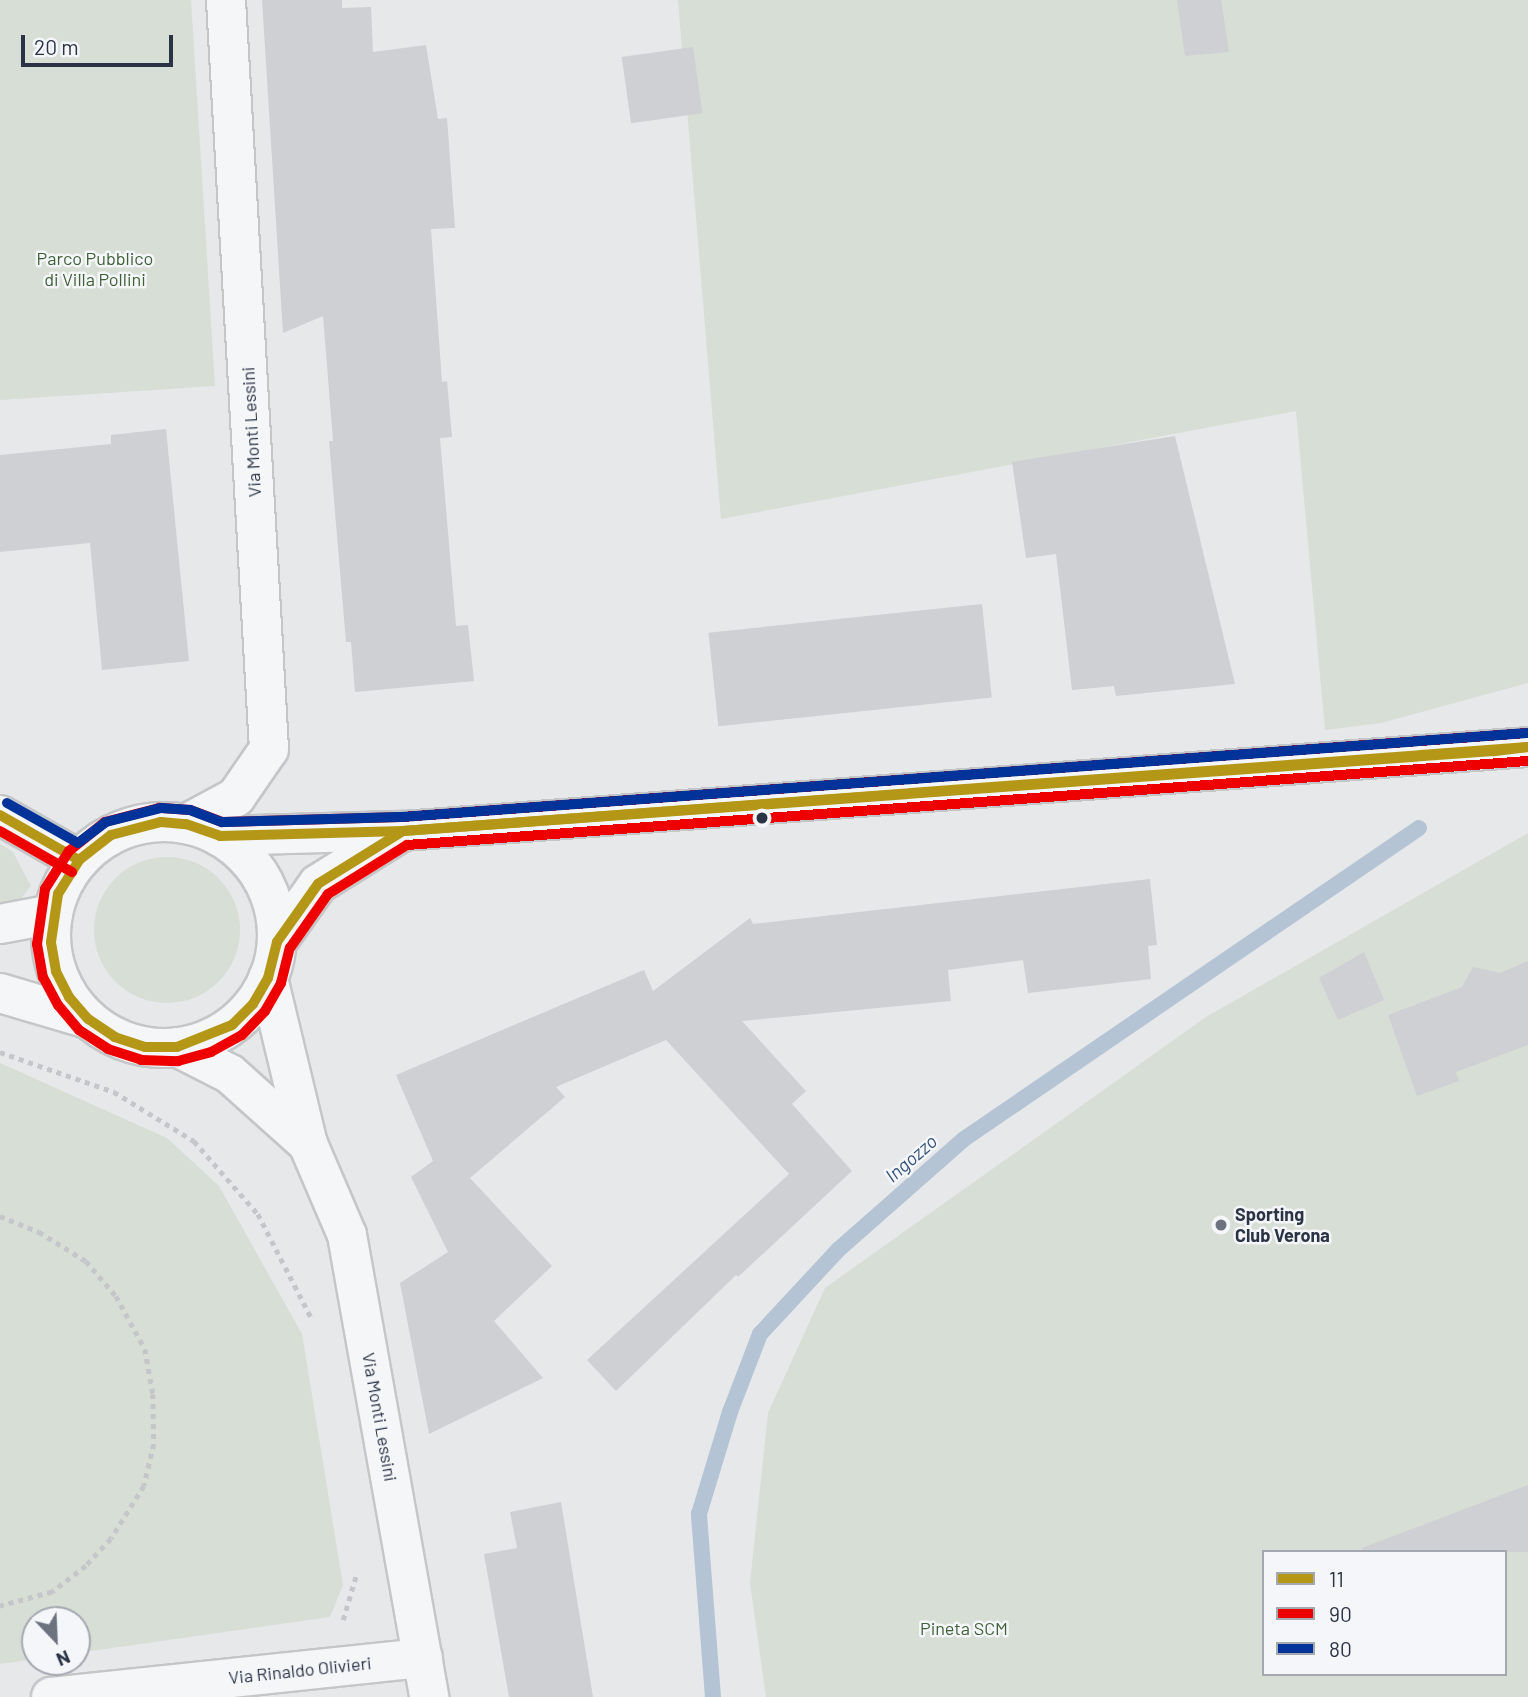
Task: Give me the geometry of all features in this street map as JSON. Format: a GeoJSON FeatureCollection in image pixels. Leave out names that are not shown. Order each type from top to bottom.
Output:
{"type":"FeatureCollection","features":[{"type":"Feature","properties":{"kind":"street","name":"Via Monti Lessini"},"geometry":{"type":"LineString","coordinates":[[203,830],[236,797],[269,749],[226,0]]}},
{"type":"Feature","properties":{"kind":"street"},"geometry":{"type":"LineString","coordinates":[[403,831],[318,884],[273,960],[253,1004],[232,1025],[206,1040],[177,1047],[145,1047],[114,1037],[88,1019],[69,997],[56,971],[51,943],[53,914],[58,894],[79,860],[111,835],[135,826],[203,830],[403,831],[1528,747]]}},
{"type":"Feature","properties":{"kind":"street"},"geometry":{"type":"LineString","coordinates":[[0,814],[79,860]]}},
{"type":"Feature","properties":{"kind":"street"},"geometry":{"type":"LineString","coordinates":[[203,830],[237,848],[264,881],[272,900],[273,960]]}},
{"type":"Feature","properties":{"kind":"street"},"geometry":{"type":"LineString","coordinates":[[0,925],[53,914]]}},
{"type":"Feature","properties":{"kind":"street","name":"Via Monti Lessini"},"geometry":{"type":"LineString","coordinates":[[273,960],[308,1144],[347,1234],[429,1697]]}},
{"type":"Feature","properties":{"kind":"street"},"geometry":{"type":"LineString","coordinates":[[0,993],[88,1019]]}},
{"type":"Feature","properties":{"kind":"street","name":"Via Monti Lessini"},"geometry":{"type":"LineString","coordinates":[[177,1047],[230,1074],[308,1144]]}},
{"type":"Feature","properties":{"kind":"street","name":"Via Rinaldo Olivieri"},"geometry":{"type":"LineString","coordinates":[[51,1697],[423,1658]]}},
{"type":"Feature","properties":{"kind":"path"},"geometry":{"type":"LineString","coordinates":[[0,1052],[114,1092],[194,1141],[258,1214],[312,1317],[314,1330]]}},
{"type":"Feature","properties":{"kind":"path"},"geometry":{"type":"LineString","coordinates":[[0,1216],[40,1233],[86,1261],[116,1296],[145,1349],[153,1394],[154,1444],[144,1486],[111,1539],[86,1566],[52,1592],[0,1606]]}},
{"type":"Feature","properties":{"kind":"path"},"geometry":{"type":"LineString","coordinates":[[334,1624],[345,1619],[358,1576],[355,1562]]}},
{"type":"Feature","properties":{"kind":"green space","name":"Parco Pubblico di Villa Pollini"},"geometry":{"type":"Polygon","coordinates":[[[0,0],[191,0],[215,386],[0,400],[0,0]]]}},
{"type":"Feature","properties":{"kind":"green space"},"geometry":{"type":"Polygon","coordinates":[[[678,0],[1528,0],[1528,683],[1381,723],[1325,730],[1296,411],[721,519],[678,0]]]}},
{"type":"Feature","properties":{"kind":"green space","name":"Sporting Club Verona"},"geometry":{"type":"Polygon","coordinates":[[[1528,833],[1528,1697],[766,1697],[750,1583],[768,1413],[825,1288],[1206,1017],[1528,833]]]}},
{"type":"Feature","properties":{"kind":"green space"},"geometry":{"type":"Polygon","coordinates":[[[0,844],[13,852],[31,886],[18,902],[0,905],[0,844]]]}},
{"type":"Feature","properties":{"kind":"green space"},"geometry":{"type":"Polygon","coordinates":[[[167,857],[195,863],[219,878],[234,902],[240,930],[234,958],[219,982],[195,997],[167,1003],[139,997],[115,982],[100,958],[94,930],[100,902],[115,878],[139,863],[167,857]]]}},
{"type":"Feature","properties":{"kind":"green space"},"geometry":{"type":"Polygon","coordinates":[[[0,1063],[167,1138],[219,1186],[302,1334],[343,1585],[330,1617],[91,1651],[91,1606],[21,1606],[21,1661],[0,1664],[0,1063]]]}},
{"type":"Feature","properties":{"kind":"building"},"geometry":{"type":"Polygon","coordinates":[[[262,0],[342,0],[342,8],[371,7],[373,52],[426,45],[438,119],[447,118],[455,228],[431,229],[442,382],[447,381],[452,437],[440,438],[456,626],[468,625],[474,681],[355,692],[351,642],[346,642],[329,441],[333,441],[323,316],[283,333],[262,0]]]}},
{"type":"Feature","properties":{"kind":"building"},"geometry":{"type":"Polygon","coordinates":[[[1177,0],[1221,0],[1229,52],[1185,56],[1177,0]]]}},
{"type":"Feature","properties":{"kind":"building"},"geometry":{"type":"Polygon","coordinates":[[[693,47],[702,113],[631,123],[622,57],[693,47]]]}},
{"type":"Feature","properties":{"kind":"building"},"geometry":{"type":"Polygon","coordinates":[[[166,429],[189,661],[102,670],[90,543],[0,552],[0,455],[111,444],[111,435],[166,429]]]}},
{"type":"Feature","properties":{"kind":"building"},"geometry":{"type":"Polygon","coordinates":[[[1175,436],[1235,684],[1116,696],[1114,686],[1072,690],[1056,554],[1026,558],[1012,462],[1175,436]]]}},
{"type":"Feature","properties":{"kind":"building"},"geometry":{"type":"Polygon","coordinates":[[[982,604],[992,697],[718,726],[709,633],[982,604]]]}},
{"type":"Feature","properties":{"kind":"building"},"geometry":{"type":"Polygon","coordinates":[[[1150,879],[1157,945],[1148,946],[1151,979],[1028,993],[1023,960],[948,970],[951,1001],[742,1021],[806,1091],[792,1104],[852,1171],[738,1277],[736,1275],[616,1391],[587,1360],[789,1174],[666,1040],[556,1087],[565,1097],[470,1178],[552,1266],[494,1321],[543,1378],[429,1434],[400,1283],[448,1252],[411,1177],[433,1161],[396,1075],[644,970],[653,991],[750,918],[753,924],[1150,879]]]}},
{"type":"Feature","properties":{"kind":"building"},"geometry":{"type":"Polygon","coordinates":[[[1364,952],[1384,1000],[1338,1020],[1319,978],[1364,952]]]}},
{"type":"Feature","properties":{"kind":"building"},"geometry":{"type":"Polygon","coordinates":[[[1528,961],[1528,1045],[1456,1072],[1459,1081],[1417,1096],[1388,1015],[1462,987],[1473,967],[1500,973],[1528,961]]]}},
{"type":"Feature","properties":{"kind":"building"},"geometry":{"type":"Polygon","coordinates":[[[1528,1485],[1528,1552],[1362,1548],[1528,1485]]]}},
{"type":"Feature","properties":{"kind":"building"},"geometry":{"type":"Polygon","coordinates":[[[561,1502],[593,1697],[509,1697],[484,1554],[517,1548],[510,1512],[561,1502]]]}},
{"type":"Feature","properties":{"kind":"waterway","name":"Ingozzo"},"geometry":{"type":"LineString","coordinates":[[713,1697],[699,1514],[730,1412],[760,1334],[838,1250],[964,1139],[1419,828]]}},
{"type":"Feature","properties":{"kind":"transit line","name":"90"},"geometry":{"type":"LineString","coordinates":[[1527,733],[402,817],[222,822],[190,810],[159,808],[105,822],[69,851],[45,889],[37,944],[43,977],[58,1005],[79,1030],[108,1049],[141,1060],[178,1061],[211,1052],[242,1035],[265,1011],[281,983],[290,948],[328,894],[407,845],[1528,761]]}},
{"type":"Feature","properties":{"kind":"transit line","name":"80"},"geometry":{"type":"LineString","coordinates":[[7,803],[78,843],[106,822],[161,808],[190,810],[222,822],[402,817],[1527,733]]}},
{"type":"Feature","properties":{"kind":"transit line","name":"11"},"geometry":{"type":"LineString","coordinates":[[1528,747],[1493,751],[403,831],[1528,747]]}},
{"type":"Feature","properties":{"kind":"transit line","name":"11"},"geometry":{"type":"LineString","coordinates":[[0,815],[79,860]]}},
{"type":"Feature","properties":{"kind":"transit line","name":"11"},"geometry":{"type":"LineString","coordinates":[[161,822],[186,824],[220,836],[403,831],[318,884],[277,942],[268,978],[253,1004],[232,1025],[177,1047],[145,1047],[115,1037],[88,1019],[69,997],[56,971],[51,942],[58,894],[79,860],[111,835],[161,822]]}},
{"type":"Feature","properties":{"kind":"transit line","name":"90"},"geometry":{"type":"LineString","coordinates":[[0,831],[72,872]]}},
{"type":"Feature","properties":{"kind":"place","name":"Sporting Club Verona"},"geometry":{"type":"Point","coordinates":[1221,1225]}},
{"type":"Feature","properties":{"kind":"park label","name":"Pineta SCM"},"geometry":{"type":"Point","coordinates":[964,1628]}}]}
